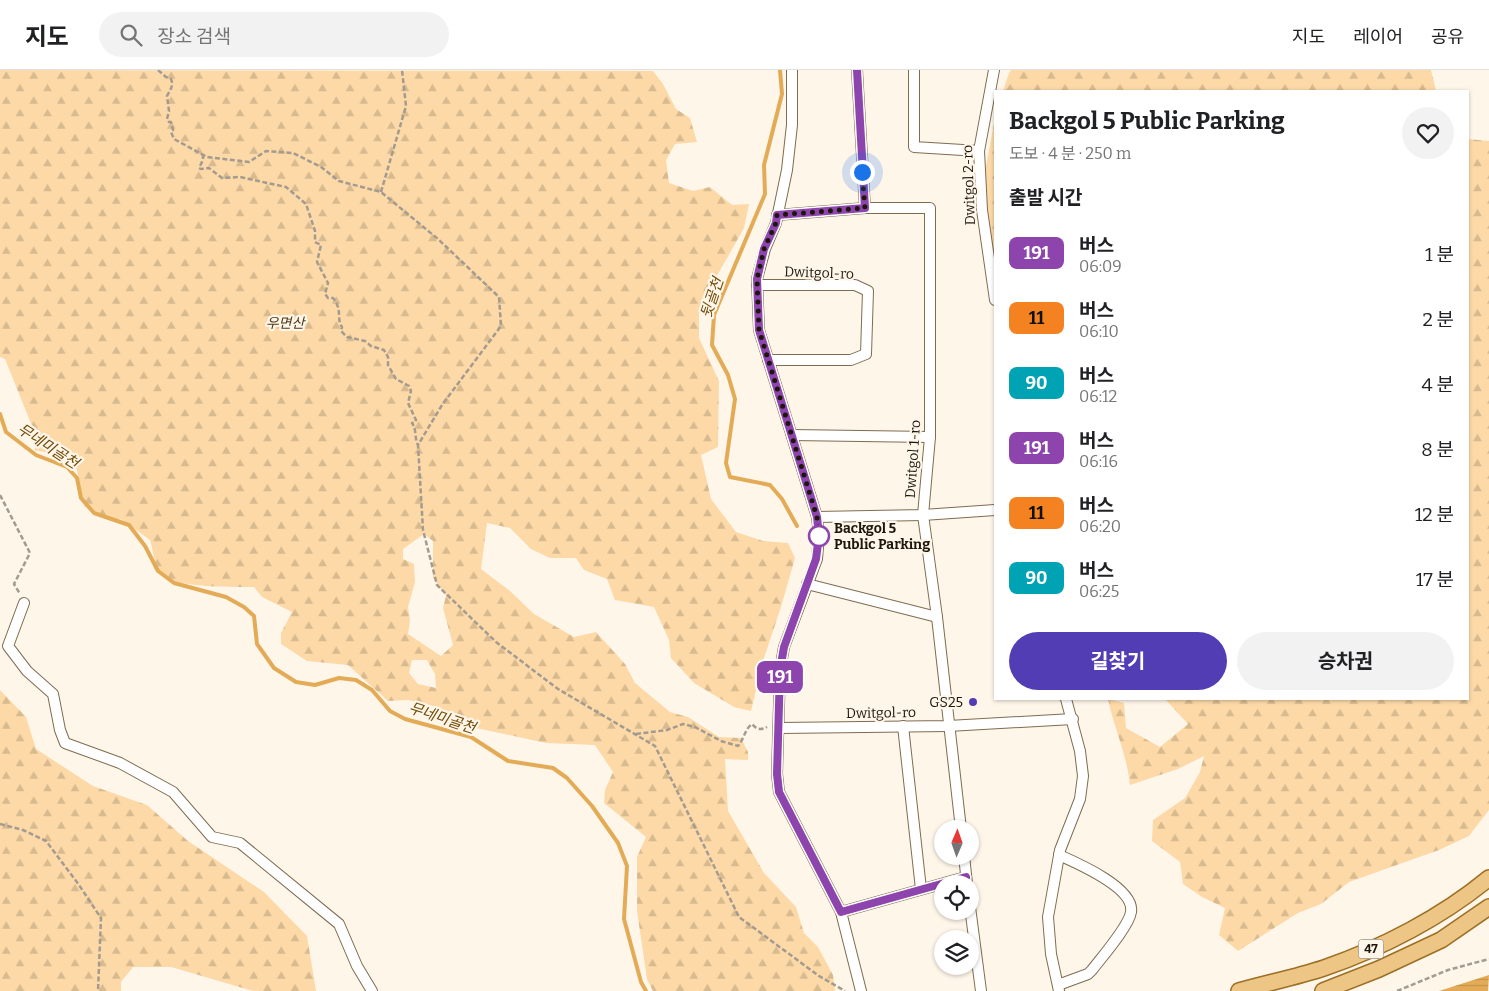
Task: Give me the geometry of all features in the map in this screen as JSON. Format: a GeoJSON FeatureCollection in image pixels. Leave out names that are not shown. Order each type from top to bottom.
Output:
{"type":"FeatureCollection","features":[{"type":"Feature","properties":{"kind":"main road","name":"47"},"geometry":{"type":"LineString","coordinates":[[1239,991],[1324,968],[1368,950],[1438,915],[1489,878]]}},
{"type":"Feature","properties":{"kind":"main road","name":"47"},"geometry":{"type":"LineString","coordinates":[[1323,991],[1379,969],[1441,940],[1489,907]]}},
{"type":"Feature","properties":{"kind":"street"},"geometry":{"type":"LineString","coordinates":[[792,70],[792,125],[787,170],[776,223],[764,249],[757,279],[759,330],[817,517],[819,536],[816,559],[784,647],[780,670],[777,774],[779,792],[841,912],[861,991]]}},
{"type":"Feature","properties":{"kind":"street"},"geometry":{"type":"LineString","coordinates":[[777,215],[865,208],[857,70]]}},
{"type":"Feature","properties":{"kind":"street"},"geometry":{"type":"LineString","coordinates":[[914,70],[914,147],[979,151]]}},
{"type":"Feature","properties":{"kind":"street","name":"Dwitgol 2-ro"},"geometry":{"type":"LineString","coordinates":[[994,70],[979,151],[982,210],[994,293]]}},
{"type":"Feature","properties":{"kind":"street","name":"Dwitgol 1-ro"},"geometry":{"type":"LineString","coordinates":[[865,208],[930,208],[930,437],[923,515],[937,617],[960,820]]}},
{"type":"Feature","properties":{"kind":"street","name":"Dwitgol-ro"},"geometry":{"type":"LineString","coordinates":[[758,285],[855,286],[868,291],[866,354],[851,360],[768,360]]}},
{"type":"Feature","properties":{"kind":"street"},"geometry":{"type":"LineString","coordinates":[[792,435],[930,437]]}},
{"type":"Feature","properties":{"kind":"street"},"geometry":{"type":"LineString","coordinates":[[817,517],[923,515],[994,510]]}},
{"type":"Feature","properties":{"kind":"street"},"geometry":{"type":"LineString","coordinates":[[806,584],[937,617]]}},
{"type":"Feature","properties":{"kind":"street"},"geometry":{"type":"LineString","coordinates":[[24,603],[8,646],[27,670],[53,694],[60,730],[65,742],[120,763],[173,792],[212,837],[240,843],[248,849],[339,924],[357,966],[372,991]]}},
{"type":"Feature","properties":{"kind":"street"},"geometry":{"type":"LineString","coordinates":[[1059,855],[1086,868],[1122,891],[1128,898],[1132,911],[1125,926],[1088,974],[1058,988],[1051,954],[1048,917],[1059,855],[1080,799],[1083,776],[1073,719],[1066,700]]}},
{"type":"Feature","properties":{"kind":"street","name":"Dwitgol-ro"},"geometry":{"type":"LineString","coordinates":[[779,725],[948,726],[1073,719]]}},
{"type":"Feature","properties":{"kind":"street"},"geometry":{"type":"LineString","coordinates":[[903,726],[922,889]]}},
{"type":"Feature","properties":{"kind":"street"},"geometry":{"type":"LineString","coordinates":[[841,912],[934,887]]}},
{"type":"Feature","properties":{"kind":"street"},"geometry":{"type":"LineString","coordinates":[[972,920],[981,991]]}},
{"type":"Feature","properties":{"kind":"path"},"geometry":{"type":"LineString","coordinates":[[158,70],[173,82],[170,92],[166,96],[170,111],[167,119],[171,122],[173,130],[171,132],[174,139],[180,141],[194,152],[207,157],[248,162],[266,151],[293,153],[321,167],[339,182],[380,192],[438,239],[499,297],[501,326],[442,405],[418,445]]}},
{"type":"Feature","properties":{"kind":"path"},"geometry":{"type":"LineString","coordinates":[[380,192],[406,106],[402,70]]}},
{"type":"Feature","properties":{"kind":"path"},"geometry":{"type":"LineString","coordinates":[[203,154],[203,160],[199,168],[201,169],[209,168],[222,178],[240,177],[284,186],[306,204],[315,231],[315,242],[321,245],[317,262],[328,283],[325,294],[328,298],[333,298],[339,307],[341,331],[346,337],[365,341],[373,347],[384,350],[388,357],[388,365],[396,379],[409,386],[411,391],[408,403],[416,420],[412,423],[416,430],[418,445],[423,530],[437,585],[496,642],[558,690],[655,746],[739,917],[819,976],[845,991]]}},
{"type":"Feature","properties":{"kind":"path"},"geometry":{"type":"LineString","coordinates":[[0,495],[30,553],[14,584],[24,603]]}},
{"type":"Feature","properties":{"kind":"path"},"geometry":{"type":"LineString","coordinates":[[634,734],[667,730],[683,724],[696,728],[721,741],[738,746],[748,727],[752,724],[761,730],[779,725]]}},
{"type":"Feature","properties":{"kind":"path"},"geometry":{"type":"LineString","coordinates":[[0,824],[23,830],[46,841],[101,918],[98,991]]}},
{"type":"Feature","properties":{"kind":"path"},"geometry":{"type":"LineString","coordinates":[[1396,991],[1448,970],[1489,959]]}},
{"type":"Feature","properties":{"kind":"green space","name":"우면산"},"geometry":{"type":"Polygon","coordinates":[[[0,70],[653,71],[663,84],[676,109],[690,118],[697,142],[675,144],[666,160],[669,183],[693,191],[710,187],[732,205],[749,204],[744,228],[705,297],[699,313],[699,338],[719,381],[718,447],[701,455],[711,499],[736,532],[763,541],[788,543],[795,558],[763,661],[751,711],[734,707],[694,683],[671,658],[669,640],[654,607],[615,600],[607,579],[584,570],[576,558],[550,558],[531,549],[510,528],[487,523],[481,569],[510,591],[534,614],[574,637],[596,632],[625,664],[635,683],[670,712],[688,717],[719,737],[741,738],[748,752],[748,760],[725,759],[728,811],[764,873],[796,907],[804,933],[818,947],[833,975],[835,991],[653,991],[647,979],[637,911],[637,857],[646,837],[604,803],[605,790],[613,772],[595,745],[546,743],[448,722],[438,707],[408,700],[388,701],[348,665],[307,661],[281,644],[281,633],[292,612],[262,597],[254,587],[204,586],[167,579],[161,574],[157,566],[150,540],[121,519],[108,520],[84,506],[76,465],[59,455],[35,450],[34,431],[5,359],[0,357],[0,70]],[[424,534],[403,549],[403,559],[414,564],[415,582],[408,607],[410,621],[408,634],[441,656],[453,645],[443,608],[446,596],[433,578],[433,541],[424,534]],[[412,660],[409,673],[418,684],[436,688],[435,674],[427,660],[412,660]]]}},
{"type":"Feature","properties":{"kind":"green space"},"geometry":{"type":"Polygon","coordinates":[[[1011,70],[1431,70],[1436,90],[1003,90],[1011,70]]]}},
{"type":"Feature","properties":{"kind":"green space"},"geometry":{"type":"Polygon","coordinates":[[[994,123],[994,260],[984,197],[984,177],[994,123]]]}},
{"type":"Feature","properties":{"kind":"green space"},"geometry":{"type":"Polygon","coordinates":[[[1469,139],[1489,141],[1489,810],[1469,836],[1439,850],[1349,882],[1321,904],[1298,913],[1238,951],[1219,935],[1225,908],[1202,897],[1183,884],[1180,862],[1152,841],[1153,820],[1185,798],[1200,772],[1204,756],[1178,769],[1130,785],[1126,763],[1108,700],[1124,703],[1126,728],[1160,747],[1188,724],[1166,700],[1469,700],[1469,139]]]}},
{"type":"Feature","properties":{"kind":"green space"},"geometry":{"type":"Polygon","coordinates":[[[0,690],[26,717],[36,749],[93,786],[147,805],[188,841],[264,892],[307,936],[316,991],[253,991],[171,967],[133,967],[121,982],[121,991],[0,991],[0,690]]]}},
{"type":"Feature","properties":{"kind":"shaded area"},"geometry":{"type":"Polygon","coordinates":[[[1489,975],[1488,991],[1439,991],[1489,975]]]}},
{"type":"Feature","properties":{"kind":"waterway","name":"뒷골천"},"geometry":{"type":"LineString","coordinates":[[780,70],[782,94],[764,165],[765,194],[714,315],[712,345],[728,375],[735,399],[726,463],[730,477],[770,485],[782,499],[797,526]]}},
{"type":"Feature","properties":{"kind":"waterway","name":"무네미골천"},"geometry":{"type":"LineString","coordinates":[[0,414],[6,432],[36,455],[67,467],[77,478],[81,498],[94,513],[129,525],[145,546],[158,571],[174,583],[226,597],[244,607],[254,616],[257,644],[274,668],[296,682],[315,685],[339,678],[356,680],[372,690],[390,711],[405,719],[471,737],[508,761],[553,768],[567,778],[592,806],[618,843],[627,866],[624,919],[641,982],[646,991]]}},
{"type":"Feature","properties":{"kind":"bus line","name":"191"},"geometry":{"type":"LineString","coordinates":[[857,70],[865,208],[777,215],[776,223],[764,249],[757,279],[759,330],[817,517],[819,536],[816,559],[784,647],[780,670],[777,774],[779,792],[786,808],[841,912],[934,886]]}},
{"type":"Feature","properties":{"kind":"place","name":"Backgol 5 Public Parking"},"geometry":{"type":"Point","coordinates":[819,536]}},
{"type":"Feature","properties":{"kind":"place","name":"GS25"},"geometry":{"type":"Point","coordinates":[973,702]}},
{"type":"Feature","properties":{"kind":"route"},"geometry":{"type":"LineString","coordinates":[[819,536],[817,517],[759,330],[757,279],[764,249],[776,223],[777,215],[865,208],[862,172]]}}]}
